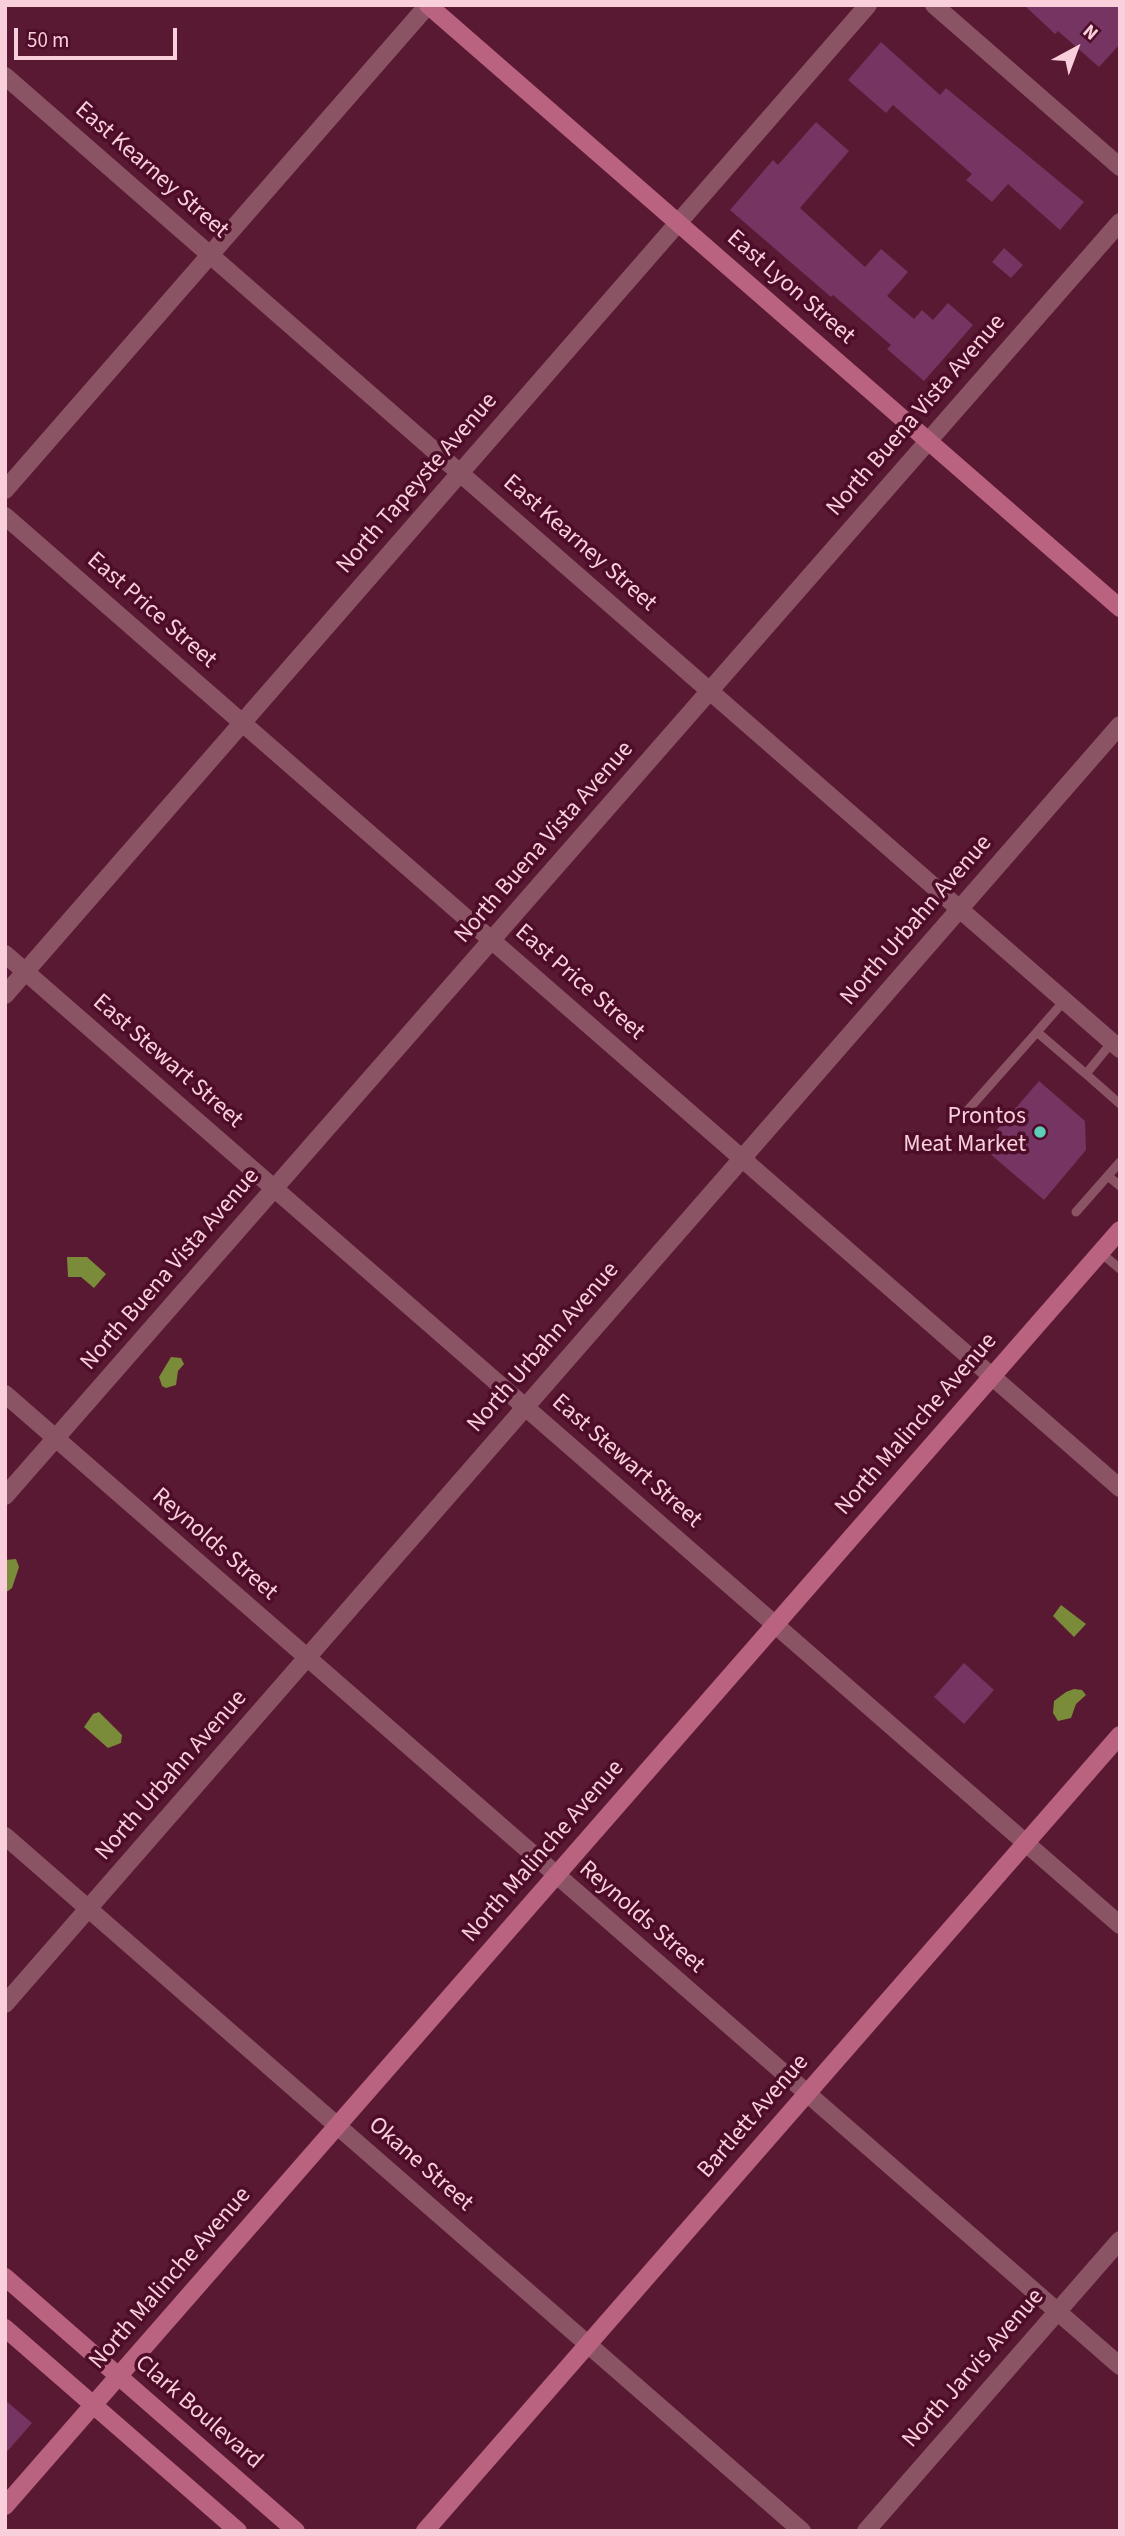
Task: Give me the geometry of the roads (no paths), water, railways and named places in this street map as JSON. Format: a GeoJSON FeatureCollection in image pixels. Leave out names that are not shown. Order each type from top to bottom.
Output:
{"type":"FeatureCollection","features":[{"type":"Feature","properties":{"kind":"main road","name":"East Lyon Street"},"geometry":{"type":"LineString","coordinates":[[428,5],[1120,608]]}},
{"type":"Feature","properties":{"kind":"main road","name":"North Malinche Avenue"},"geometry":{"type":"LineString","coordinates":[[5,2506],[1120,1230]]}},
{"type":"Feature","properties":{"kind":"main road","name":"Bartlett Avenue"},"geometry":{"type":"LineString","coordinates":[[425,2531],[1120,1735]]}},
{"type":"Feature","properties":{"kind":"main road","name":"Clark Boulevard"},"geometry":{"type":"LineString","coordinates":[[5,2277],[296,2531]]}},
{"type":"Feature","properties":{"kind":"main road"},"geometry":{"type":"LineString","coordinates":[[5,2328],[238,2531]]}},
{"type":"Feature","properties":{"kind":"street"},"geometry":{"type":"LineString","coordinates":[[5,490],[428,5]]}},
{"type":"Feature","properties":{"kind":"street","name":"North Tapeyste Avenue"},"geometry":{"type":"LineString","coordinates":[[5,995],[868,5]]}},
{"type":"Feature","properties":{"kind":"street"},"geometry":{"type":"LineString","coordinates":[[934,5],[1120,167]]}},
{"type":"Feature","properties":{"kind":"street","name":"East Kearney Street"},"geometry":{"type":"LineString","coordinates":[[5,76],[1116,1045]]}},
{"type":"Feature","properties":{"kind":"street","name":"North Buena Vista Avenue"},"geometry":{"type":"LineString","coordinates":[[5,1496],[1120,222]]}},
{"type":"Feature","properties":{"kind":"street","name":"East Price Street"},"geometry":{"type":"LineString","coordinates":[[5,516],[1120,1488]]}},
{"type":"Feature","properties":{"kind":"street","name":"North Urbahn Avenue"},"geometry":{"type":"LineString","coordinates":[[5,2004],[1120,725]]}},
{"type":"Feature","properties":{"kind":"street","name":"East Stewart Street"},"geometry":{"type":"LineString","coordinates":[[5,954],[1120,1925]]}},
{"type":"Feature","properties":{"kind":"street","name":"Reynolds Street"},"geometry":{"type":"LineString","coordinates":[[5,1394],[1120,2366]]}},
{"type":"Feature","properties":{"kind":"street","name":"Okane Street"},"geometry":{"type":"LineString","coordinates":[[5,1836],[802,2531]]}},
{"type":"Feature","properties":{"kind":"street","name":"North Jarvis Avenue"},"geometry":{"type":"LineString","coordinates":[[866,2531],[1120,2240]]}},
{"type":"Feature","properties":{"kind":"lane"},"geometry":{"type":"LineString","coordinates":[[967,1111],[1064,1001]]}},
{"type":"Feature","properties":{"kind":"lane"},"geometry":{"type":"LineString","coordinates":[[1037,1032],[1120,1104]]}},
{"type":"Feature","properties":{"kind":"lane"},"geometry":{"type":"LineString","coordinates":[[1086,1074],[1116,1045]]}},
{"type":"Feature","properties":{"kind":"lane"},"geometry":{"type":"LineString","coordinates":[[1076,1212],[1120,1162]]}},
{"type":"Feature","properties":{"kind":"lane"},"geometry":{"type":"LineString","coordinates":[[1108,1175],[1120,1186]]}},
{"type":"Feature","properties":{"kind":"lane"},"geometry":{"type":"LineString","coordinates":[[1100,1252],[1120,1269]]}},
{"type":"Feature","properties":{"kind":"place","name":"Prontos Meat Market"},"geometry":{"type":"Point","coordinates":[1040,1132]}}]}
